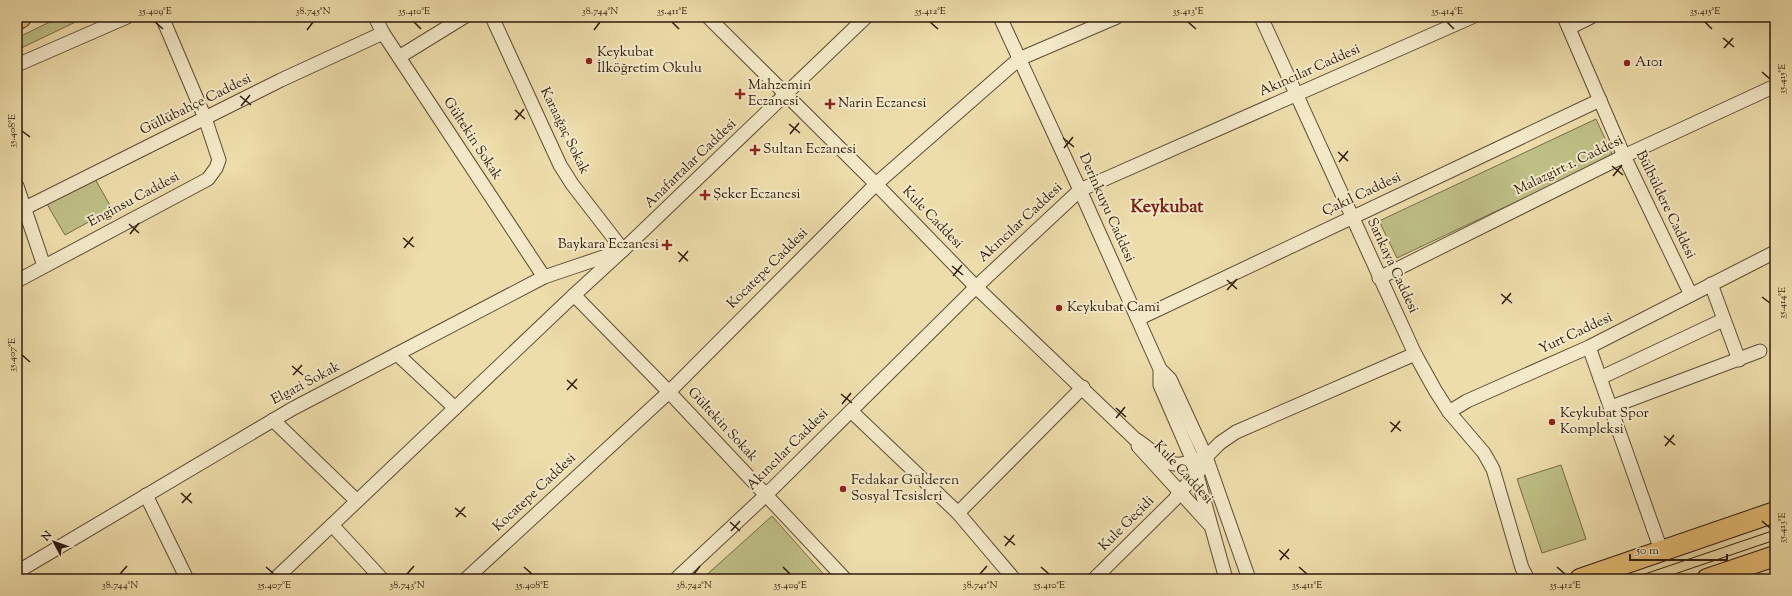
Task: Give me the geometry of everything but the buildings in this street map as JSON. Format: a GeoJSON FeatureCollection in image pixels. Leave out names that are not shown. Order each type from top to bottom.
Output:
{"type":"FeatureCollection","features":[{"type":"Feature","properties":{"kind":"main road"},"geometry":{"type":"LineString","coordinates":[[1580,579],[1775,512]]}},
{"type":"Feature","properties":{"kind":"main road"},"geometry":{"type":"LineString","coordinates":[[1707,579],[1775,556]]}},
{"type":"Feature","properties":{"kind":"street"},"geometry":{"type":"LineString","coordinates":[[17,65],[127,17]]}},
{"type":"Feature","properties":{"kind":"street","name":"Enginsu Caddesi"},"geometry":{"type":"LineString","coordinates":[[17,281],[208,179],[216,168],[219,160],[205,118],[162,17]]}},
{"type":"Feature","properties":{"kind":"street","name":"Gültekin Sokak"},"geometry":{"type":"LineString","coordinates":[[375,17],[383,33],[544,277]]}},
{"type":"Feature","properties":{"kind":"street"},"geometry":{"type":"LineString","coordinates":[[399,57],[464,17]]}},
{"type":"Feature","properties":{"kind":"street","name":"Karaağaç Sokak"},"geometry":{"type":"LineString","coordinates":[[492,17],[560,165],[572,184],[623,250]]}},
{"type":"Feature","properties":{"kind":"street","name":"Kule Caddesi"},"geometry":{"type":"LineString","coordinates":[[708,17],[787,94],[976,287],[1083,387],[1135,439],[1145,444],[1170,463],[1183,464],[1206,457]]}},
{"type":"Feature","properties":{"kind":"street","name":"Anafartalar Caddesi"},"geometry":{"type":"LineString","coordinates":[[274,579],[623,250],[866,17]]}},
{"type":"Feature","properties":{"kind":"street","name":"Derinkuyu Caddesi"},"geometry":{"type":"LineString","coordinates":[[1000,17],[1080,190],[1160,370],[1160,385],[1193,461],[1226,579]]}},
{"type":"Feature","properties":{"kind":"street","name":"Kocatepe Caddesi"},"geometry":{"type":"LineString","coordinates":[[466,579],[669,392],[876,184],[1019,59],[1117,17]]}},
{"type":"Feature","properties":{"kind":"street","name":"Sarıkaya Caddesi"},"geometry":{"type":"LineString","coordinates":[[1262,17],[1379,278],[1415,354]]}},
{"type":"Feature","properties":{"kind":"street","name":"Akıncılar Caddesi"},"geometry":{"type":"LineString","coordinates":[[676,579],[766,495],[976,287],[1080,190],[1472,17]]}},
{"type":"Feature","properties":{"kind":"street"},"geometry":{"type":"LineString","coordinates":[[1567,22],[1591,17]]}},
{"type":"Feature","properties":{"kind":"street","name":"Bülbüldere Caddesi"},"geometry":{"type":"LineString","coordinates":[[1567,22],[1624,156],[1691,295]]}},
{"type":"Feature","properties":{"kind":"street","name":"Güllübahçe Caddesi"},"geometry":{"type":"LineString","coordinates":[[24,208],[205,118],[383,33]]}},
{"type":"Feature","properties":{"kind":"street","name":"Malazgirt 1. Caddesi"},"geometry":{"type":"LineString","coordinates":[[1379,278],[1624,156],[1775,86]]}},
{"type":"Feature","properties":{"kind":"street","name":"Çakıl Caddesi"},"geometry":{"type":"LineString","coordinates":[[1138,319],[1600,100]]}},
{"type":"Feature","properties":{"kind":"street"},"geometry":{"type":"LineString","coordinates":[[17,186],[44,266]]}},
{"type":"Feature","properties":{"kind":"street","name":"Elgazi Sokak"},"geometry":{"type":"LineString","coordinates":[[17,572],[273,420],[397,354],[544,277],[623,250]]}},
{"type":"Feature","properties":{"kind":"street","name":"Yurt Caddesi"},"geometry":{"type":"LineString","coordinates":[[1449,412],[1467,401],[1589,347],[1775,252]]}},
{"type":"Feature","properties":{"kind":"street"},"geometry":{"type":"LineString","coordinates":[[1711,284],[1739,360]]}},
{"type":"Feature","properties":{"kind":"street","name":"Gültekin Sokak"},"geometry":{"type":"LineString","coordinates":[[574,295],[669,392],[845,579]]}},
{"type":"Feature","properties":{"kind":"street"},"geometry":{"type":"LineString","coordinates":[[1600,378],[1723,320]]}},
{"type":"Feature","properties":{"kind":"street"},"geometry":{"type":"LineString","coordinates":[[1589,347],[1661,550]]}},
{"type":"Feature","properties":{"kind":"street"},"geometry":{"type":"LineString","coordinates":[[1611,407],[1760,351]]}},
{"type":"Feature","properties":{"kind":"street"},"geometry":{"type":"LineString","coordinates":[[397,354],[455,408]]}},
{"type":"Feature","properties":{"kind":"street"},"geometry":{"type":"LineString","coordinates":[[1197,475],[1206,457],[1236,432],[1415,354],[1434,390],[1449,412],[1484,453],[1493,469],[1522,568],[1528,579]]}},
{"type":"Feature","properties":{"kind":"street","name":"Derinkuyu Caddesi"},"geometry":{"type":"LineString","coordinates":[[1160,370],[1170,379],[1206,457],[1249,579]]}},
{"type":"Feature","properties":{"kind":"street"},"geometry":{"type":"LineString","coordinates":[[958,513],[1083,387]]}},
{"type":"Feature","properties":{"kind":"street"},"geometry":{"type":"LineString","coordinates":[[851,411],[958,513],[1014,579]]}},
{"type":"Feature","properties":{"kind":"street"},"geometry":{"type":"LineString","coordinates":[[273,420],[357,501]]}},
{"type":"Feature","properties":{"kind":"street","name":"Kule Caddesi"},"geometry":{"type":"LineString","coordinates":[[1135,439],[1139,449],[1180,491],[1212,527]]}},
{"type":"Feature","properties":{"kind":"street","name":"Kule Geçidi"},"geometry":{"type":"LineString","coordinates":[[1094,579],[1175,499],[1180,491],[1197,475]]}},
{"type":"Feature","properties":{"kind":"street"},"geometry":{"type":"LineString","coordinates":[[146,496],[188,579]]}},
{"type":"Feature","properties":{"kind":"street"},"geometry":{"type":"LineString","coordinates":[[332,525],[382,579]]}},
{"type":"Feature","properties":{"kind":"green space"},"geometry":{"type":"Polygon","coordinates":[[[60,17],[86,17],[17,50],[17,38],[60,17]]]}},
{"type":"Feature","properties":{"kind":"green space"},"geometry":{"type":"Polygon","coordinates":[[[1596,119],[1613,156],[1397,258],[1379,221],[1596,119]]]}},
{"type":"Feature","properties":{"kind":"green space"},"geometry":{"type":"Polygon","coordinates":[[[94,177],[112,209],[65,235],[47,204],[94,177]]]}},
{"type":"Feature","properties":{"kind":"green space"},"geometry":{"type":"Polygon","coordinates":[[[1561,465],[1586,539],[1542,553],[1517,479],[1561,465]]]}},
{"type":"Feature","properties":{"kind":"green space"},"geometry":{"type":"Polygon","coordinates":[[[772,516],[828,579],[702,579],[772,516]]]}},
{"type":"Feature","properties":{"kind":"tram line"},"geometry":{"type":"LineString","coordinates":[[1630,579],[1775,530]]}},
{"type":"Feature","properties":{"kind":"tram line"},"geometry":{"type":"LineString","coordinates":[[1660,579],[1775,540]]}},
{"type":"Feature","properties":{"kind":"place","name":"Keykubat İlköğretim Okulu"},"geometry":{"type":"Point","coordinates":[589,61]}},
{"type":"Feature","properties":{"kind":"place","name":"A101"},"geometry":{"type":"Point","coordinates":[1627,63]}},
{"type":"Feature","properties":{"kind":"place","name":"Mahzemin Eczanesi"},"geometry":{"type":"Point","coordinates":[740,94]}},
{"type":"Feature","properties":{"kind":"place","name":"Narin Eczanesi"},"geometry":{"type":"Point","coordinates":[830,104]}},
{"type":"Feature","properties":{"kind":"place","name":"Sultan Eczanesi"},"geometry":{"type":"Point","coordinates":[755,150]}},
{"type":"Feature","properties":{"kind":"place","name":"Şeker Eczanesi"},"geometry":{"type":"Point","coordinates":[705,195]}},
{"type":"Feature","properties":{"kind":"place","name":"Baykara Eczanesi"},"geometry":{"type":"Point","coordinates":[667,245]}},
{"type":"Feature","properties":{"kind":"place","name":"Keykubat Cami"},"geometry":{"type":"Point","coordinates":[1059,308]}},
{"type":"Feature","properties":{"kind":"place","name":"Keykubat Spor Kompleksi"},"geometry":{"type":"Point","coordinates":[1552,422]}},
{"type":"Feature","properties":{"kind":"place","name":"Fedakar Gülderen Sosyal Tesisleri"},"geometry":{"type":"Point","coordinates":[843,489]}},
{"type":"Feature","properties":{"kind":"district","name":"Keykubat"},"geometry":{"type":"Point","coordinates":[1167,208]}}]}
